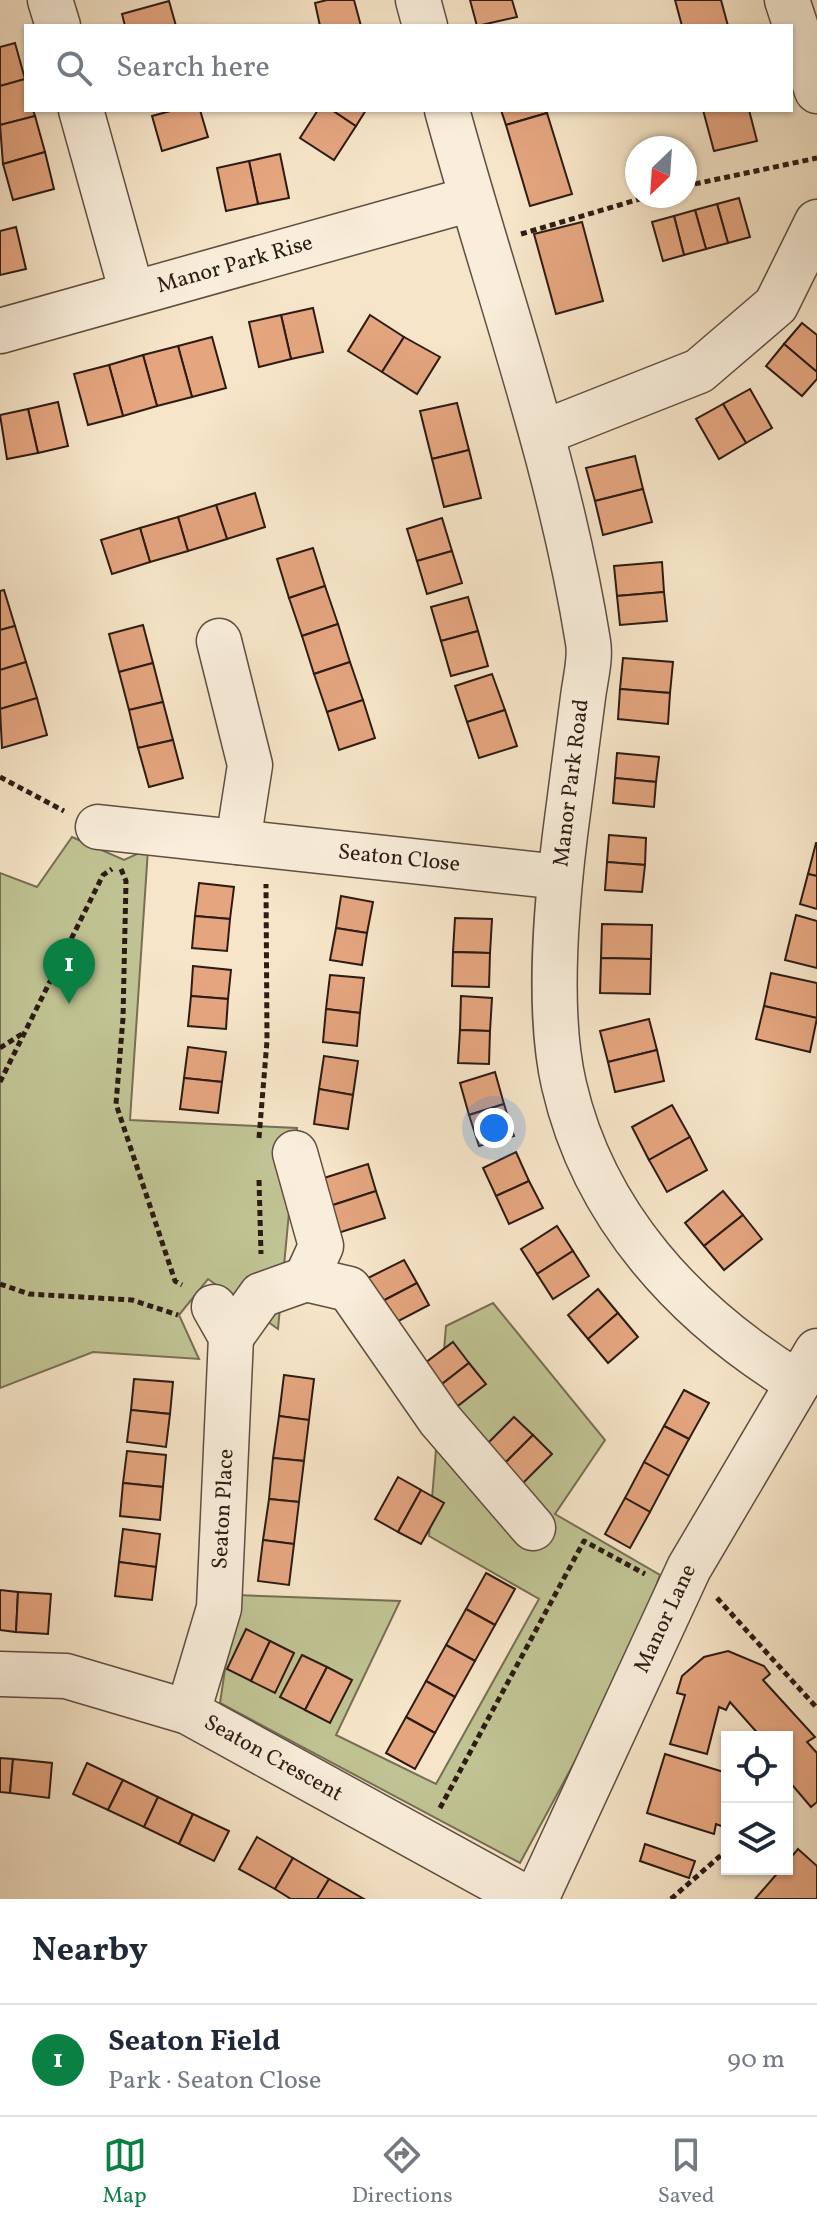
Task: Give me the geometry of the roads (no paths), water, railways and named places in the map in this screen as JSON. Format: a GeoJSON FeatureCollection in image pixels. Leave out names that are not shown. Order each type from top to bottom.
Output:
{"type":"FeatureCollection","features":[{"type":"Feature","properties":{"kind":"street"},"geometry":{"type":"LineString","coordinates":[[50,0],[57,24]]}},
{"type":"Feature","properties":{"kind":"street"},"geometry":{"type":"LineString","coordinates":[[418,0],[424,24]]}},
{"type":"Feature","properties":{"kind":"street"},"geometry":{"type":"LineString","coordinates":[[787,0],[817,91]]}},
{"type":"Feature","properties":{"kind":"street"},"geometry":{"type":"LineString","coordinates":[[82,112],[132,293]]}},
{"type":"Feature","properties":{"kind":"street","name":"Manor Park Road"},"geometry":{"type":"LineString","coordinates":[[448,112],[542,433],[589,646],[560,877],[555,1022],[564,1085],[583,1144],[610,1200],[640,1248],[676,1291],[744,1349],[807,1367]]}},
{"type":"Feature","properties":{"kind":"street","name":"Manor Park Rise"},"geometry":{"type":"LineString","coordinates":[[0,331],[471,199]]}},
{"type":"Feature","properties":{"kind":"street"},"geometry":{"type":"LineString","coordinates":[[542,433],[699,371],[776,305],[817,222]]}},
{"type":"Feature","properties":{"kind":"street"},"geometry":{"type":"LineString","coordinates":[[219,641],[250,765],[238,842]]}},
{"type":"Feature","properties":{"kind":"street","name":"Seaton Close"},"geometry":{"type":"LineString","coordinates":[[114,842],[238,842],[560,877]]}},
{"type":"Feature","properties":{"kind":"street"},"geometry":{"type":"LineString","coordinates":[[271,1158],[321,1246],[306,1279],[349,1289],[440,1420],[533,1528]]}},
{"type":"Feature","properties":{"kind":"street","name":"Seaton Place"},"geometry":{"type":"LineString","coordinates":[[188,1712],[219,1608],[222,1322],[261,1295],[306,1279]]}},
{"type":"Feature","properties":{"kind":"street","name":"Manor Lane"},"geometry":{"type":"LineString","coordinates":[[536,1899],[683,1580],[807,1367]]}},
{"type":"Feature","properties":{"kind":"street","name":"Seaton Crescent"},"geometry":{"type":"LineString","coordinates":[[0,1674],[66,1676],[188,1712],[528,1899]]}},
{"type":"Feature","properties":{"kind":"place","name":"Seaton Field"},"geometry":{"type":"Point","coordinates":[69,1004]}}]}
